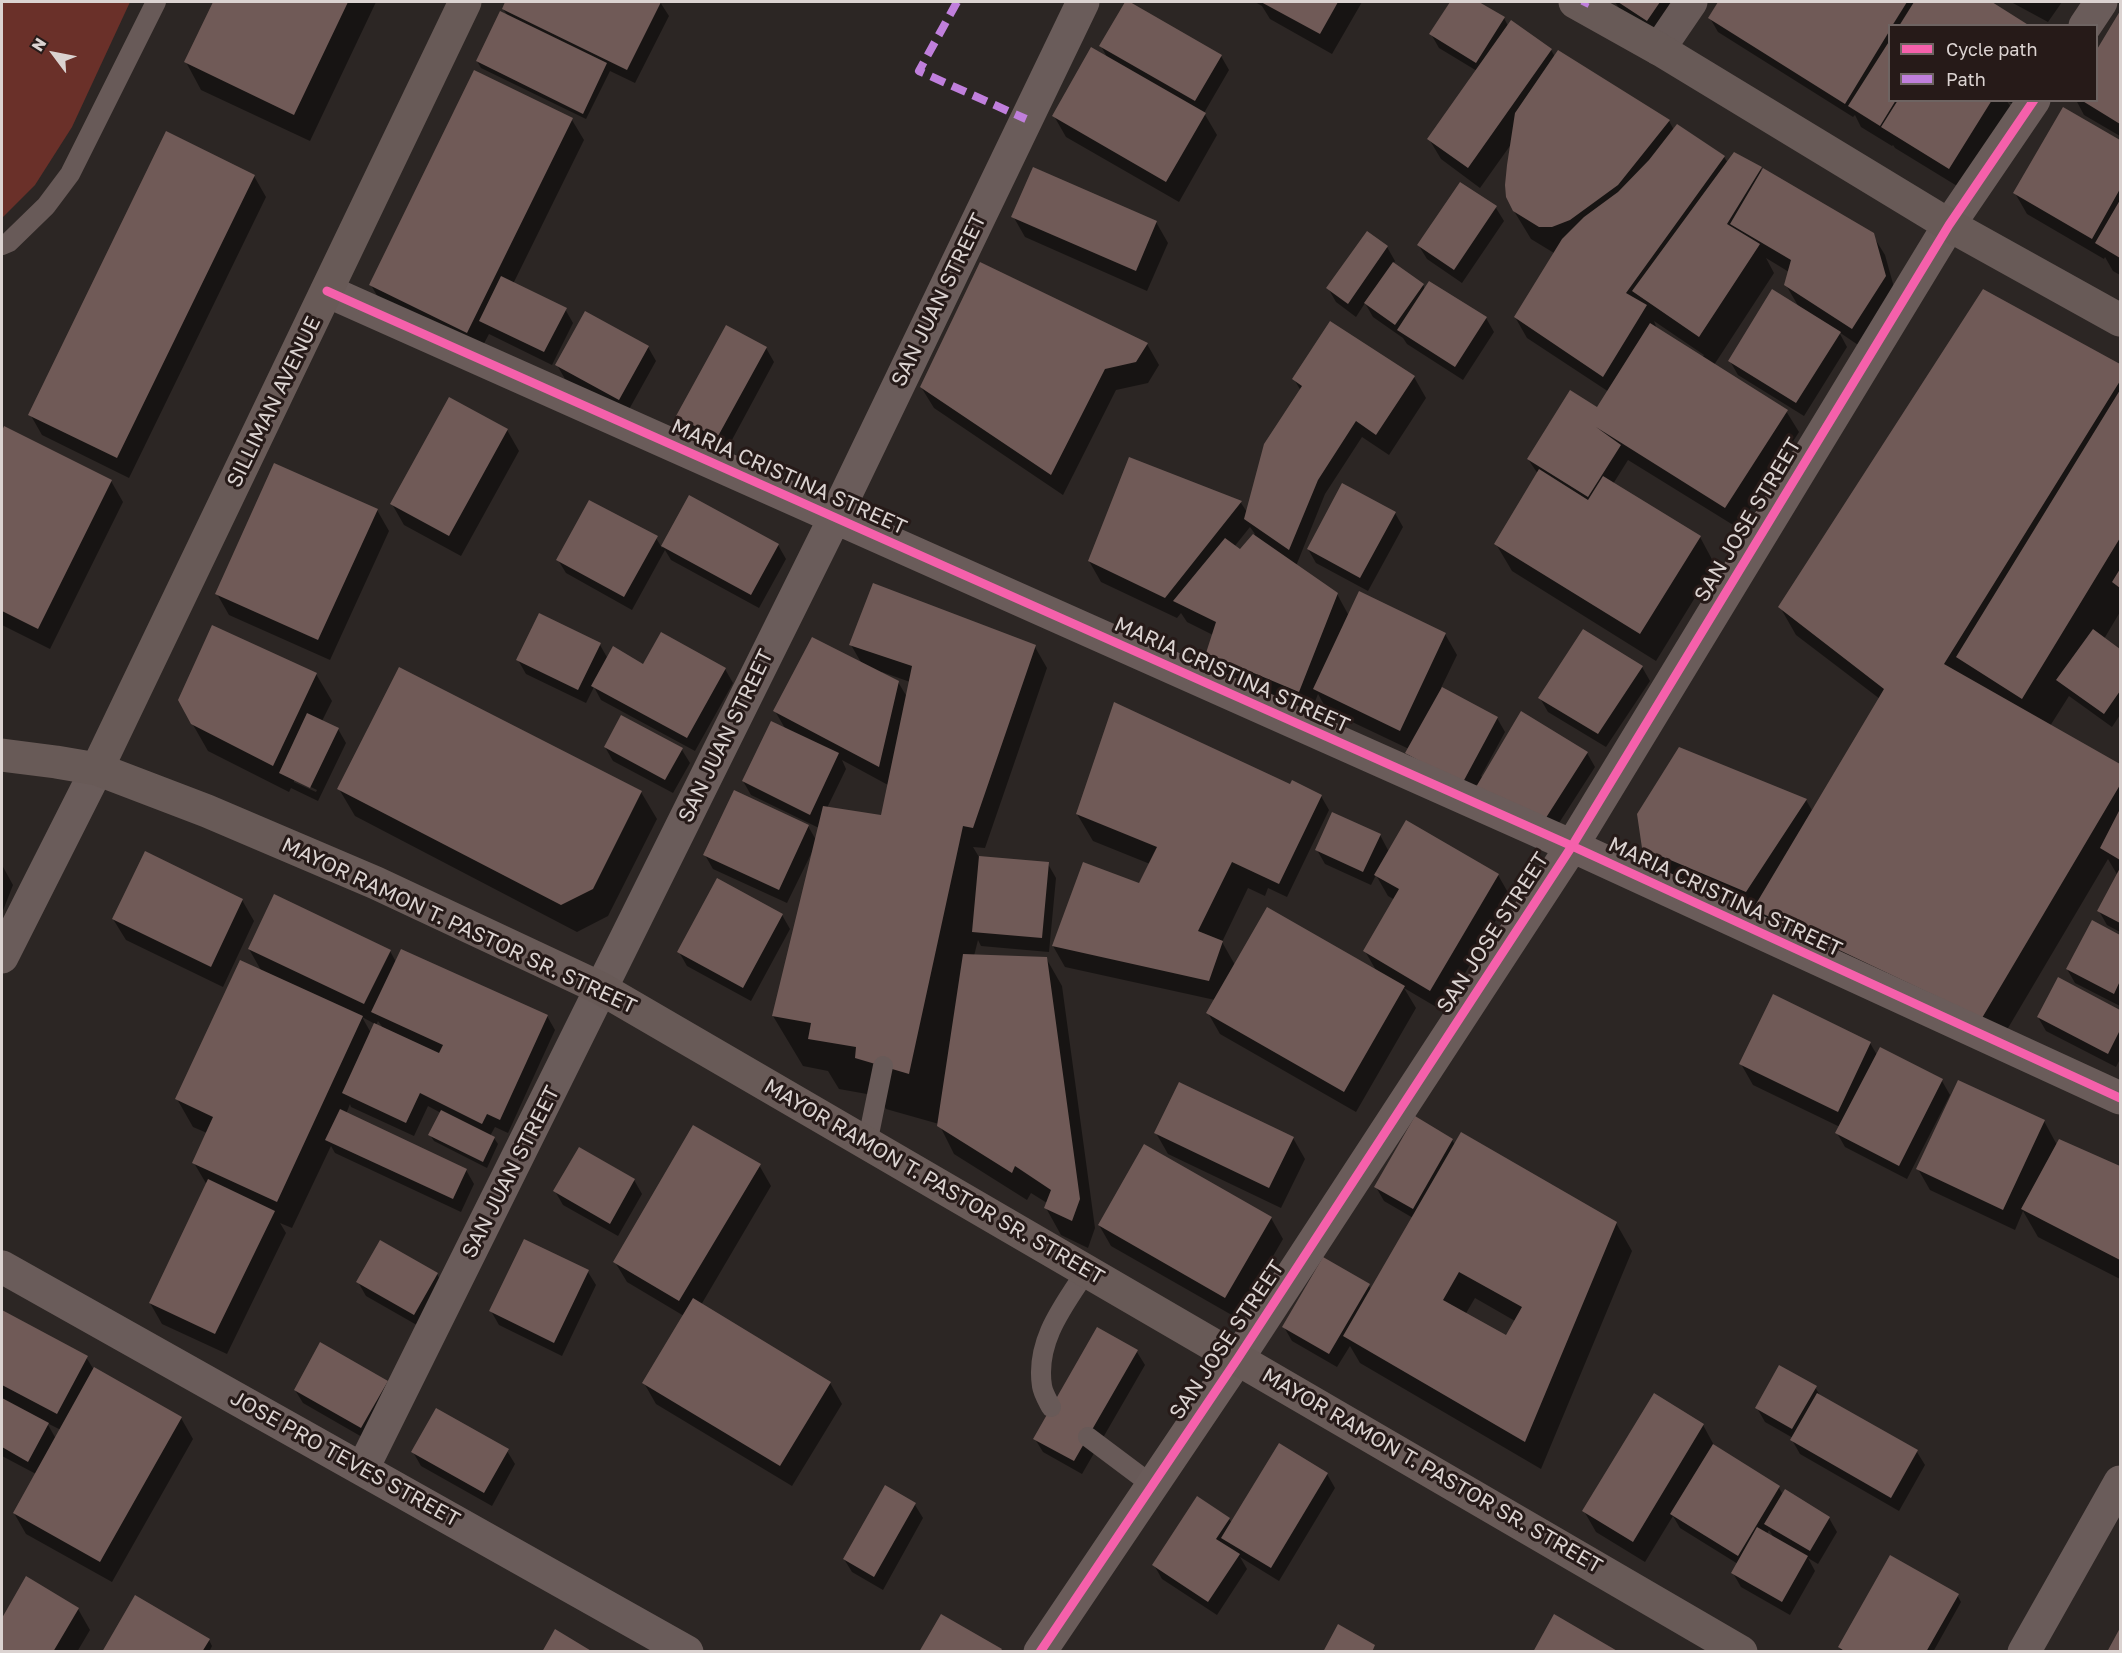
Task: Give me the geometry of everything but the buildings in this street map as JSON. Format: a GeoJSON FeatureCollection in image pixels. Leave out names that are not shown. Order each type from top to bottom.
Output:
{"type":"FeatureCollection","features":[{"type":"Feature","properties":{"kind":"main road","name":"SILLIMAN AVENUE"},"geometry":{"type":"LineString","coordinates":[[98,769],[465,2]]}},
{"type":"Feature","properties":{"kind":"main road"},"geometry":{"type":"LineString","coordinates":[[1575,2],[1659,49],[1949,225],[2121,320]]}},
{"type":"Feature","properties":{"kind":"main road","name":"MAYOR RAMON T. PASTOR SR. STREET"},"geometry":{"type":"LineString","coordinates":[[2,755],[98,769],[207,811],[376,883],[600,988],[1741,1652]]}},
{"type":"Feature","properties":{"kind":"street","name":"SAN JUAN STREET"},"geometry":{"type":"LineString","coordinates":[[363,1468],[835,517],[1083,2]]}},
{"type":"Feature","properties":{"kind":"street"},"geometry":{"type":"LineString","coordinates":[[1659,49],[1691,2]]}},
{"type":"Feature","properties":{"kind":"street"},"geometry":{"type":"LineString","coordinates":[[2086,24],[2101,2]]}},
{"type":"Feature","properties":{"kind":"street","name":"SAN JOSE STREET"},"geometry":{"type":"LineString","coordinates":[[1040,1652],[1238,1358],[1572,846],[1949,225],[2033,102]]}},
{"type":"Feature","properties":{"kind":"street","name":"MARIA CRISTINA STREET"},"geometry":{"type":"LineString","coordinates":[[327,291],[1572,846],[2121,1098]]}},
{"type":"Feature","properties":{"kind":"street"},"geometry":{"type":"LineString","coordinates":[[2,957],[98,769]]}},
{"type":"Feature","properties":{"kind":"street","name":"JOSE PRO TEVES STREET"},"geometry":{"type":"LineString","coordinates":[[2,1267],[687,1652]]}},
{"type":"Feature","properties":{"kind":"street"},"geometry":{"type":"LineString","coordinates":[[2024,1652],[2121,1482]]}},
{"type":"Feature","properties":{"kind":"lane"},"geometry":{"type":"LineString","coordinates":[[2,245],[9,242],[46,206],[70,174],[156,2]]}},
{"type":"Feature","properties":{"kind":"lane"},"geometry":{"type":"LineString","coordinates":[[867,1144],[883,1066]]}},
{"type":"Feature","properties":{"kind":"lane"},"geometry":{"type":"LineString","coordinates":[[1051,1407],[1042,1387],[1041,1354],[1054,1320],[1087,1270]]}},
{"type":"Feature","properties":{"kind":"lane"},"geometry":{"type":"LineString","coordinates":[[1088,1437],[1152,1485]]}},
{"type":"Feature","properties":{"kind":"shaded area"},"geometry":{"type":"Polygon","coordinates":[[[2,2],[130,2],[72,127],[35,185],[2,218],[2,2]]]}},
{"type":"Feature","properties":{"kind":"marked path"},"geometry":{"type":"LineString","coordinates":[[957,2],[919,71],[1026,119]]}},
{"type":"Feature","properties":{"kind":"marked path"},"geometry":{"type":"LineString","coordinates":[[1584,6],[1586,2]]}},
{"type":"Feature","properties":{"kind":"cycle path"},"geometry":{"type":"LineString","coordinates":[[1040,1652],[1238,1358],[1572,846],[1949,225],[2033,102]]}},
{"type":"Feature","properties":{"kind":"cycle path"},"geometry":{"type":"LineString","coordinates":[[327,291],[1572,846],[2120,1098]]}}]}
